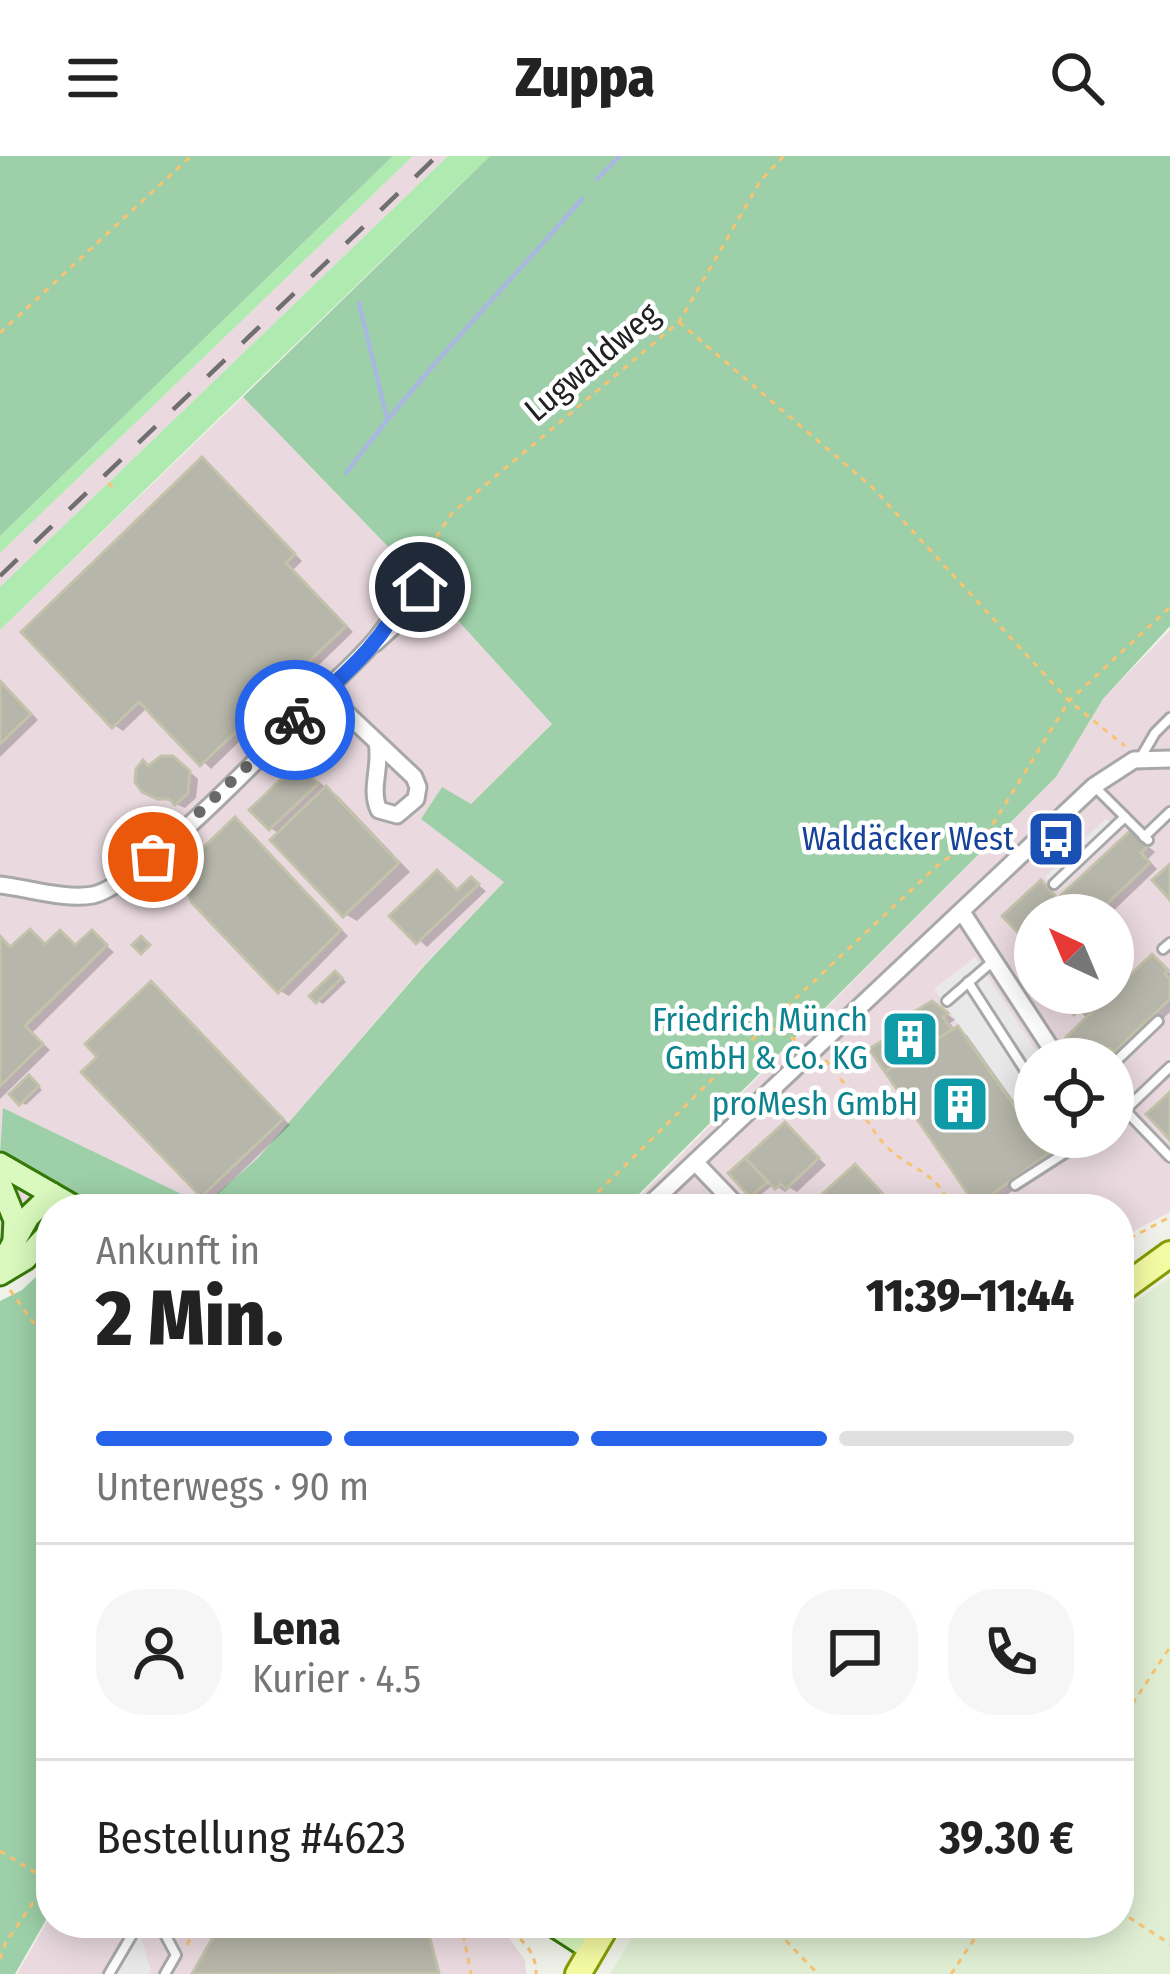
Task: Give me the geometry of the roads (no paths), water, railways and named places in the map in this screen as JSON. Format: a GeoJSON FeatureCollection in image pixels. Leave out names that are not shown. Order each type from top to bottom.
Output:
{"type":"FeatureCollection","features":[{"type":"Feature","properties":{"kind":"main road"},"geometry":{"type":"LineString","coordinates":[[0,1164],[50,1194]]}},
{"type":"Feature","properties":{"kind":"main road"},"geometry":{"type":"LineString","coordinates":[[0,1184],[10,1201],[14,1239]]}},
{"type":"Feature","properties":{"kind":"main road"},"geometry":{"type":"LineString","coordinates":[[3,1276],[14,1239],[28,1217],[36,1214]]}},
{"type":"Feature","properties":{"kind":"main road"},"geometry":{"type":"LineString","coordinates":[[3,1276],[36,1248]]}},
{"type":"Feature","properties":{"kind":"main road"},"geometry":{"type":"LineString","coordinates":[[1134,1280],[1170,1254]]}},
{"type":"Feature","properties":{"kind":"main road"},"geometry":{"type":"LineString","coordinates":[[573,1938],[592,1950]]}},
{"type":"Feature","properties":{"kind":"main road"},"geometry":{"type":"LineString","coordinates":[[578,1974],[599,1938]]}},
{"type":"Feature","properties":{"kind":"street"},"geometry":{"type":"LineString","coordinates":[[0,885],[94,895],[118,883],[186,826],[375,643],[396,615],[406,590],[413,586],[424,592]]}},
{"type":"Feature","properties":{"kind":"street"},"geometry":{"type":"LineString","coordinates":[[324,692],[377,742]]}},
{"type":"Feature","properties":{"kind":"street"},"geometry":{"type":"LineString","coordinates":[[661,1194],[1094,786],[1118,766],[1141,758],[1170,759]]}},
{"type":"Feature","properties":{"kind":"street"},"geometry":{"type":"LineString","coordinates":[[962,912],[1044,1038]]}},
{"type":"Feature","properties":{"kind":"street"},"geometry":{"type":"LineString","coordinates":[[695,1162],[726,1194]]}},
{"type":"Feature","properties":{"kind":"lane"},"geometry":{"type":"LineString","coordinates":[[1141,758],[1170,718]]}},
{"type":"Feature","properties":{"kind":"lane"},"geometry":{"type":"LineString","coordinates":[[1094,786],[1146,838],[1170,812]]}},
{"type":"Feature","properties":{"kind":"lane"},"geometry":{"type":"LineString","coordinates":[[1054,884],[1124,817]]}},
{"type":"Feature","properties":{"kind":"lane"},"geometry":{"type":"LineString","coordinates":[[947,1000],[994,961]]}},
{"type":"Feature","properties":{"kind":"lane"},"geometry":{"type":"LineString","coordinates":[[968,982],[1014,1051]]}},
{"type":"Feature","properties":{"kind":"lane"},"geometry":{"type":"LineString","coordinates":[[1134,1044],[1158,1021]]}},
{"type":"Feature","properties":{"kind":"lane"},"geometry":{"type":"LineString","coordinates":[[1134,1101],[1170,1067]]}},
{"type":"Feature","properties":{"kind":"lane"},"geometry":{"type":"LineString","coordinates":[[1134,1119],[1170,1156]]}},
{"type":"Feature","properties":{"kind":"lane"},"geometry":{"type":"LineString","coordinates":[[1015,1185],[1057,1158]]}},
{"type":"Feature","properties":{"kind":"lane"},"geometry":{"type":"LineString","coordinates":[[109,1974],[130,1938]]}},
{"type":"Feature","properties":{"kind":"lane"},"geometry":{"type":"LineString","coordinates":[[165,1974],[176,1955],[167,1938]]}},
{"type":"Feature","properties":{"kind":"waterway"},"geometry":{"type":"LineString","coordinates":[[597,179],[620,156]]}},
{"type":"Feature","properties":{"kind":"waterway"},"geometry":{"type":"LineString","coordinates":[[346,473],[432,367],[582,199]]}},
{"type":"Feature","properties":{"kind":"waterway"},"geometry":{"type":"LineString","coordinates":[[359,303],[387,418]]}},
{"type":"Feature","properties":{"kind":"railway"},"geometry":{"type":"LineString","coordinates":[[0,576],[437,156]]}},
{"type":"Feature","properties":{"kind":"place","name":"Waldäcker West"},"geometry":{"type":"Point","coordinates":[1056,839]}},
{"type":"Feature","properties":{"kind":"place","name":"Friedrich Münch GmbH & Co. KG"},"geometry":{"type":"Point","coordinates":[910,1039]}},
{"type":"Feature","properties":{"kind":"place","name":"proMesh GmbH"},"geometry":{"type":"Point","coordinates":[960,1104]}}]}
